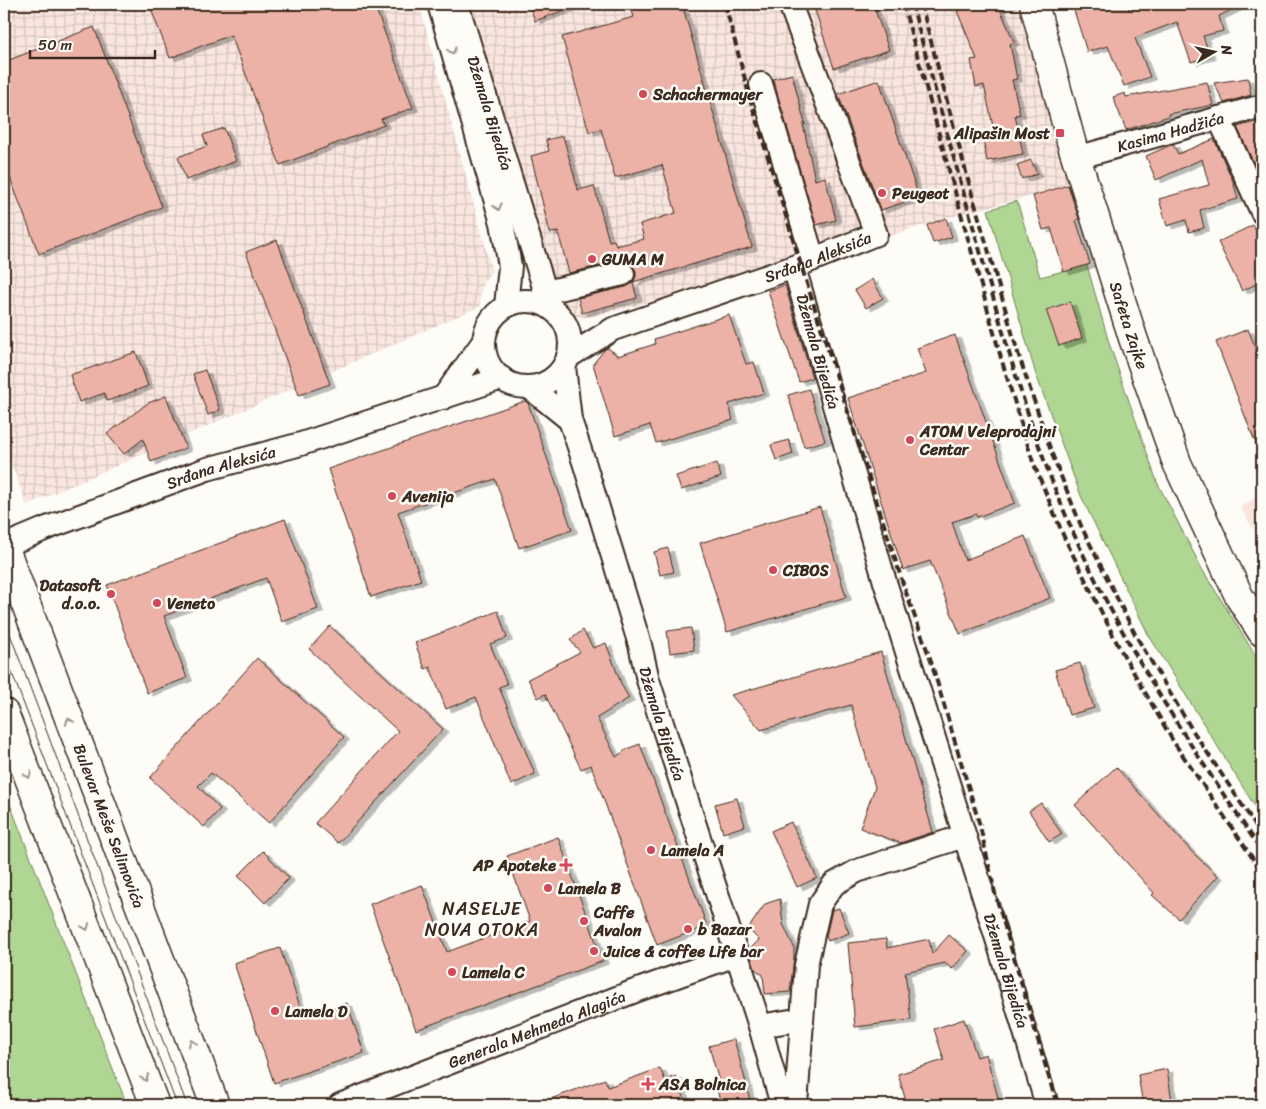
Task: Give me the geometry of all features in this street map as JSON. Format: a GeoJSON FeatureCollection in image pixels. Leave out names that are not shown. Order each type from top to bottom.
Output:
{"type":"FeatureCollection","features":[{"type":"Feature","properties":{"kind":"main road","name":"Safeta Zajke"},"geometry":{"type":"LineString","coordinates":[[1034,4],[1076,158],[1133,338],[1177,463],[1240,598],[1262,632]]}},
{"type":"Feature","properties":{"kind":"main road","name":"Bulevar Meše Selimovića"},"geometry":{"type":"LineString","coordinates":[[4,546],[215,1105]]}},
{"type":"Feature","properties":{"kind":"main road"},"geometry":{"type":"LineString","coordinates":[[4,713],[155,1105]]}},
{"type":"Feature","properties":{"kind":"street","name":"Džemala Bijedića"},"geometry":{"type":"LineString","coordinates":[[439,4],[502,223],[510,266],[506,306]]}},
{"type":"Feature","properties":{"kind":"street","name":"Džemala Bijedića"},"geometry":{"type":"LineString","coordinates":[[457,4],[548,300]]}},
{"type":"Feature","properties":{"kind":"street","name":"Srđana Aleksića"},"geometry":{"type":"LineString","coordinates":[[566,361],[613,329],[804,263],[876,234],[790,4]]}},
{"type":"Feature","properties":{"kind":"street","name":"Džemala Bijedića"},"geometry":{"type":"LineString","coordinates":[[761,84],[804,263],[885,582],[1047,1105]]}},
{"type":"Feature","properties":{"kind":"street","name":"Kasima Hadžića"},"geometry":{"type":"LineString","coordinates":[[1076,158],[1262,106]]}},
{"type":"Feature","properties":{"kind":"street"},"geometry":{"type":"LineString","coordinates":[[1219,118],[1262,212]]}},
{"type":"Feature","properties":{"kind":"street"},"geometry":{"type":"LineString","coordinates":[[548,300],[559,314],[569,334],[570,346],[566,361],[551,380],[543,384],[529,387],[514,385],[502,378],[492,368],[486,355],[484,341],[487,327],[495,315],[506,306],[517,302],[548,300],[623,274]]}},
{"type":"Feature","properties":{"kind":"street","name":"Srđana Aleksića"},"geometry":{"type":"LineString","coordinates":[[565,324],[613,329]]}},
{"type":"Feature","properties":{"kind":"street"},"geometry":{"type":"LineString","coordinates":[[443,398],[484,341]]}},
{"type":"Feature","properties":{"kind":"street","name":"Džemala Bijedića"},"geometry":{"type":"LineString","coordinates":[[566,361],[570,420],[640,645],[648,680],[760,1026],[782,1105]]}},
{"type":"Feature","properties":{"kind":"street","name":"Srđana Aleksića"},"geometry":{"type":"LineString","coordinates":[[4,546],[207,468],[301,444],[502,378]]}},
{"type":"Feature","properties":{"kind":"street"},"geometry":{"type":"LineString","coordinates":[[529,387],[570,420]]}},
{"type":"Feature","properties":{"kind":"street"},"geometry":{"type":"LineString","coordinates":[[796,1105],[806,965],[820,904],[834,884],[857,871],[964,836]]}},
{"type":"Feature","properties":{"kind":"street","name":"Generala Mehmeda Alagića"},"geometry":{"type":"LineString","coordinates":[[340,1105],[736,954]]}},
{"type":"Feature","properties":{"kind":"street"},"geometry":{"type":"LineString","coordinates":[[760,1026],[802,1019]]}},
{"type":"Feature","properties":{"kind":"shaded area"},"geometry":{"type":"Polygon","coordinates":[[[4,4],[419,4],[492,271],[484,281],[480,294],[481,306],[27,505],[4,445],[4,4]]]}},
{"type":"Feature","properties":{"kind":"shaded area"},"geometry":{"type":"Polygon","coordinates":[[[458,4],[1042,4],[1094,180],[946,218],[794,267],[585,318],[565,314],[550,281],[458,4]]]}},
{"type":"Feature","properties":{"kind":"shaded area"},"geometry":{"type":"Polygon","coordinates":[[[1262,494],[1262,544],[1240,507],[1262,494]]]}},
{"type":"Feature","properties":{"kind":"green space"},"geometry":{"type":"Polygon","coordinates":[[[1017,201],[1040,277],[1087,265],[1109,343],[1157,482],[1202,569],[1262,666],[1262,818],[1148,634],[1081,496],[1036,375],[988,210],[1017,201]]]}},
{"type":"Feature","properties":{"kind":"green space"},"geometry":{"type":"Polygon","coordinates":[[[4,789],[127,1105],[4,1105],[4,789]]]}},
{"type":"Feature","properties":{"kind":"building"},"geometry":{"type":"Polygon","coordinates":[[[149,4],[374,4],[413,108],[381,119],[384,125],[280,165],[231,35],[170,58],[149,4]]]}},
{"type":"Feature","properties":{"kind":"building"},"geometry":{"type":"Polygon","coordinates":[[[529,4],[578,4],[578,5],[535,21],[529,4]]]}},
{"type":"Feature","properties":{"kind":"building"},"geometry":{"type":"Polygon","coordinates":[[[630,4],[682,4],[752,247],[633,282],[636,277],[636,271],[626,261],[569,273],[558,232],[550,233],[531,156],[549,151],[546,140],[563,136],[578,190],[594,186],[609,241],[614,240],[616,246],[644,239],[640,224],[676,213],[662,165],[615,178],[601,129],[589,132],[562,37],[634,17],[630,4]]]}},
{"type":"Feature","properties":{"kind":"building"},"geometry":{"type":"Polygon","coordinates":[[[813,4],[873,4],[889,50],[834,68],[813,4]]]}},
{"type":"Feature","properties":{"kind":"building"},"geometry":{"type":"Polygon","coordinates":[[[974,4],[998,4],[1014,42],[1010,44],[1017,79],[1012,80],[1020,114],[1015,115],[1023,154],[987,161],[982,133],[994,131],[984,85],[976,87],[971,60],[977,59],[957,11],[974,4]]]}},
{"type":"Feature","properties":{"kind":"building"},"geometry":{"type":"Polygon","coordinates":[[[1072,4],[1127,4],[1129,10],[1146,4],[1244,4],[1219,16],[1223,31],[1203,36],[1210,56],[1191,62],[1177,22],[1135,38],[1150,77],[1124,86],[1108,46],[1087,52],[1072,4]]]}},
{"type":"Feature","properties":{"kind":"building"},"geometry":{"type":"Polygon","coordinates":[[[94,27],[162,207],[39,254],[4,162],[4,62],[94,27]]]}},
{"type":"Feature","properties":{"kind":"building"},"geometry":{"type":"Polygon","coordinates":[[[792,74],[805,124],[803,124],[815,180],[825,177],[836,220],[816,225],[773,79],[792,74]]]}},
{"type":"Feature","properties":{"kind":"building"},"geometry":{"type":"Polygon","coordinates":[[[1248,78],[1251,95],[1224,103],[1214,83],[1248,78]]]}},
{"type":"Feature","properties":{"kind":"building"},"geometry":{"type":"Polygon","coordinates":[[[879,80],[919,197],[881,210],[838,94],[879,80]]]}},
{"type":"Feature","properties":{"kind":"building"},"geometry":{"type":"Polygon","coordinates":[[[1207,82],[1213,105],[1168,114],[1169,116],[1126,130],[1113,97],[1125,93],[1126,97],[1207,82]]]}},
{"type":"Feature","properties":{"kind":"building"},"geometry":{"type":"Polygon","coordinates":[[[1259,121],[1262,129],[1262,181],[1237,127],[1259,121]]]}},
{"type":"Feature","properties":{"kind":"building"},"geometry":{"type":"Polygon","coordinates":[[[224,128],[236,161],[186,180],[178,157],[207,146],[203,135],[224,128]]]}},
{"type":"Feature","properties":{"kind":"building"},"geometry":{"type":"Polygon","coordinates":[[[1214,139],[1233,181],[1238,199],[1200,210],[1204,228],[1189,232],[1186,220],[1167,226],[1159,199],[1209,185],[1202,159],[1156,180],[1146,156],[1173,144],[1178,154],[1214,139]]]}},
{"type":"Feature","properties":{"kind":"building"},"geometry":{"type":"Polygon","coordinates":[[[1031,160],[1037,174],[1022,179],[1017,165],[1031,160]]]}},
{"type":"Feature","properties":{"kind":"building"},"geometry":{"type":"Polygon","coordinates":[[[1068,185],[1079,219],[1076,220],[1090,264],[1064,272],[1051,228],[1043,230],[1033,196],[1068,185]]]}},
{"type":"Feature","properties":{"kind":"building"},"geometry":{"type":"Polygon","coordinates":[[[946,218],[952,237],[933,243],[927,225],[946,218]]]}},
{"type":"Feature","properties":{"kind":"building"},"geometry":{"type":"Polygon","coordinates":[[[1253,225],[1262,243],[1262,281],[1242,291],[1218,242],[1253,225]]]}},
{"type":"Feature","properties":{"kind":"building"},"geometry":{"type":"Polygon","coordinates":[[[277,240],[330,384],[299,395],[246,252],[277,240]]]}},
{"type":"Feature","properties":{"kind":"building"},"geometry":{"type":"Polygon","coordinates":[[[872,279],[883,298],[866,308],[855,290],[872,279]]]}},
{"type":"Feature","properties":{"kind":"building"},"geometry":{"type":"Polygon","coordinates":[[[633,283],[637,298],[582,313],[578,298],[626,287],[633,283]]]}},
{"type":"Feature","properties":{"kind":"building"},"geometry":{"type":"Polygon","coordinates":[[[785,285],[812,378],[799,382],[768,291],[785,285]]]}},
{"type":"Feature","properties":{"kind":"building"},"geometry":{"type":"Polygon","coordinates":[[[1070,302],[1082,338],[1059,346],[1046,310],[1070,302]]]}},
{"type":"Feature","properties":{"kind":"building"},"geometry":{"type":"Polygon","coordinates":[[[729,315],[746,364],[754,362],[764,393],[729,404],[733,420],[656,443],[650,425],[615,436],[593,364],[605,349],[608,348],[618,356],[655,344],[654,339],[729,315]]]}},
{"type":"Feature","properties":{"kind":"building"},"geometry":{"type":"Polygon","coordinates":[[[1248,329],[1262,364],[1261,457],[1216,342],[1248,329]]]}},
{"type":"Feature","properties":{"kind":"building"},"geometry":{"type":"Polygon","coordinates":[[[955,335],[1015,503],[977,517],[976,514],[952,522],[965,560],[1025,536],[1050,598],[960,634],[930,561],[903,570],[848,398],[926,373],[917,348],[955,335]]]}},
{"type":"Feature","properties":{"kind":"building"},"geometry":{"type":"Polygon","coordinates":[[[136,352],[148,386],[107,401],[105,393],[79,402],[70,375],[136,352]]]}},
{"type":"Feature","properties":{"kind":"building"},"geometry":{"type":"Polygon","coordinates":[[[205,370],[220,410],[208,415],[193,374],[205,370]]]}},
{"type":"Feature","properties":{"kind":"building"},"geometry":{"type":"Polygon","coordinates":[[[809,389],[825,441],[804,447],[788,395],[809,389]]]}},
{"type":"Feature","properties":{"kind":"building"},"geometry":{"type":"Polygon","coordinates":[[[166,396],[186,448],[151,462],[143,439],[124,454],[107,434],[148,403],[166,396]]]}},
{"type":"Feature","properties":{"kind":"building","name":"Avenija"},"geometry":{"type":"Polygon","coordinates":[[[525,401],[528,403],[572,530],[519,548],[495,479],[398,512],[421,580],[371,597],[328,469],[525,401]]]}},
{"type":"Feature","properties":{"kind":"building"},"geometry":{"type":"Polygon","coordinates":[[[789,440],[793,454],[776,460],[771,445],[789,440]]]}},
{"type":"Feature","properties":{"kind":"building"},"geometry":{"type":"Polygon","coordinates":[[[717,463],[721,477],[681,490],[676,476],[717,463]]]}},
{"type":"Feature","properties":{"kind":"building","name":"CIBOS"},"geometry":{"type":"Polygon","coordinates":[[[820,507],[846,597],[727,632],[700,543],[820,507]]]}},
{"type":"Feature","properties":{"kind":"building","name":"Veneto"},"geometry":{"type":"Polygon","coordinates":[[[285,519],[318,609],[282,622],[266,578],[164,616],[187,678],[147,693],[107,585],[285,519]]]}},
{"type":"Feature","properties":{"kind":"building"},"geometry":{"type":"Polygon","coordinates":[[[668,548],[674,572],[660,575],[654,552],[668,548]]]}},
{"type":"Feature","properties":{"kind":"building"},"geometry":{"type":"Polygon","coordinates":[[[498,611],[507,638],[490,644],[507,684],[499,687],[535,774],[511,785],[476,697],[446,709],[430,667],[425,669],[415,643],[498,611]]]}},
{"type":"Feature","properties":{"kind":"building"},"geometry":{"type":"Polygon","coordinates":[[[330,626],[443,729],[338,843],[315,823],[398,731],[309,649],[330,626]]]}},
{"type":"Feature","properties":{"kind":"building"},"geometry":{"type":"Polygon","coordinates":[[[691,628],[694,650],[670,653],[667,631],[691,628]]]}},
{"type":"Feature","properties":{"kind":"building"},"geometry":{"type":"Polygon","coordinates":[[[583,630],[593,648],[606,643],[622,686],[629,698],[597,718],[616,757],[627,749],[640,744],[707,926],[657,945],[591,765],[581,769],[545,694],[538,698],[528,679],[580,652],[570,640],[583,630]]]}},
{"type":"Feature","properties":{"kind":"building"},"geometry":{"type":"Polygon","coordinates":[[[881,652],[933,832],[900,843],[860,828],[875,787],[851,705],[761,730],[731,695],[881,652]]]}},
{"type":"Feature","properties":{"kind":"building"},"geometry":{"type":"Polygon","coordinates":[[[257,658],[344,737],[269,823],[211,773],[198,786],[220,809],[204,827],[150,778],[257,658]]]}},
{"type":"Feature","properties":{"kind":"building"},"geometry":{"type":"Polygon","coordinates":[[[1080,663],[1094,708],[1069,715],[1055,670],[1080,663]]]}},
{"type":"Feature","properties":{"kind":"building"},"geometry":{"type":"Polygon","coordinates":[[[1116,767],[1192,852],[1218,876],[1179,919],[1152,895],[1154,893],[1075,805],[1116,767]]]}},
{"type":"Feature","properties":{"kind":"building"},"geometry":{"type":"Polygon","coordinates":[[[737,798],[745,826],[723,833],[715,804],[737,798]]]}},
{"type":"Feature","properties":{"kind":"building"},"geometry":{"type":"Polygon","coordinates":[[[1041,803],[1062,834],[1049,842],[1029,811],[1041,803]]]}},
{"type":"Feature","properties":{"kind":"building"},"geometry":{"type":"Polygon","coordinates":[[[791,822],[817,878],[797,887],[771,831],[791,822]]]}},
{"type":"Feature","properties":{"kind":"building"},"geometry":{"type":"Polygon","coordinates":[[[558,837],[603,961],[416,1030],[370,904],[422,885],[447,952],[530,921],[507,856],[558,837]]]}},
{"type":"Feature","properties":{"kind":"building"},"geometry":{"type":"Polygon","coordinates":[[[263,851],[289,878],[265,903],[238,876],[263,851]]]}},
{"type":"Feature","properties":{"kind":"building"},"geometry":{"type":"Polygon","coordinates":[[[780,899],[783,924],[794,947],[790,992],[765,994],[763,975],[755,969],[749,950],[759,940],[748,929],[765,904],[780,899]]]}},
{"type":"Feature","properties":{"kind":"building"},"geometry":{"type":"Polygon","coordinates":[[[839,908],[849,933],[828,941],[826,936],[832,910],[839,908]]]}},
{"type":"Feature","properties":{"kind":"building"},"geometry":{"type":"Polygon","coordinates":[[[949,935],[968,951],[952,969],[945,963],[905,972],[911,1020],[855,1027],[848,943],[886,939],[887,948],[929,939],[932,954],[949,935]]]}},
{"type":"Feature","properties":{"kind":"building","name":"Lamela D"},"geometry":{"type":"Polygon","coordinates":[[[280,948],[304,1018],[347,1003],[364,1053],[274,1083],[234,963],[280,948]]]}},
{"type":"Feature","properties":{"kind":"building"},"geometry":{"type":"Polygon","coordinates":[[[964,1019],[977,1057],[986,1054],[1000,1105],[907,1105],[898,1074],[944,1060],[934,1029],[964,1019]]]}},
{"type":"Feature","properties":{"kind":"building"},"geometry":{"type":"Polygon","coordinates":[[[734,1039],[751,1105],[721,1105],[716,1086],[720,1085],[709,1046],[734,1039]]]}},
{"type":"Feature","properties":{"kind":"building","name":"ASA Bolnica"},"geometry":{"type":"Polygon","coordinates":[[[660,1068],[665,1080],[676,1076],[687,1105],[537,1105],[605,1079],[608,1087],[660,1068]]]}},
{"type":"Feature","properties":{"kind":"building"},"geometry":{"type":"Polygon","coordinates":[[[1167,1069],[1172,1101],[1143,1105],[1138,1075],[1167,1069]]]}},
{"type":"Feature","properties":{"kind":"tram line"},"geometry":{"type":"LineString","coordinates":[[4,618],[187,1105]]}},
{"type":"Feature","properties":{"kind":"tram line"},"geometry":{"type":"LineString","coordinates":[[4,652],[177,1105]]}},
{"type":"Feature","properties":{"kind":"railway"},"geometry":{"type":"LineString","coordinates":[[725,4],[751,102],[801,265],[905,590],[930,658],[980,826],[995,893],[1057,1105]]}},
{"type":"Feature","properties":{"kind":"railway"},"geometry":{"type":"LineString","coordinates":[[903,4],[1001,358],[1033,462],[1064,537],[1119,647],[1173,741],[1262,872]]}},
{"type":"Feature","properties":{"kind":"railway"},"geometry":{"type":"LineString","coordinates":[[912,4],[1008,348],[1037,441],[1060,502],[1093,574],[1136,656],[1210,774],[1262,851]]}},
{"type":"Feature","properties":{"kind":"railway"},"geometry":{"type":"LineString","coordinates":[[921,4],[970,187],[1018,353],[1052,454],[1082,528],[1136,636],[1191,728],[1262,835]]}},
{"type":"Feature","properties":{"kind":"place","name":"Schachermayer"},"geometry":{"type":"Point","coordinates":[643,94]}},
{"type":"Feature","properties":{"kind":"place","name":"Alipašin Most"},"geometry":{"type":"Point","coordinates":[1060,133]}},
{"type":"Feature","properties":{"kind":"place","name":"Peugeot"},"geometry":{"type":"Point","coordinates":[882,193]}},
{"type":"Feature","properties":{"kind":"place","name":"GUMA M"},"geometry":{"type":"Point","coordinates":[592,259]}},
{"type":"Feature","properties":{"kind":"place","name":"ATOM Veleprodajni Centar"},"geometry":{"type":"Point","coordinates":[910,440]}},
{"type":"Feature","properties":{"kind":"place","name":"Avenija"},"geometry":{"type":"Point","coordinates":[392,496]}},
{"type":"Feature","properties":{"kind":"place","name":"CIBOS"},"geometry":{"type":"Point","coordinates":[773,570]}},
{"type":"Feature","properties":{"kind":"place","name":"Datasoft d.o.o."},"geometry":{"type":"Point","coordinates":[111,594]}},
{"type":"Feature","properties":{"kind":"place","name":"Veneto"},"geometry":{"type":"Point","coordinates":[157,603]}},
{"type":"Feature","properties":{"kind":"place","name":"Lamela A"},"geometry":{"type":"Point","coordinates":[651,850]}},
{"type":"Feature","properties":{"kind":"place","name":"AP Apoteke"},"geometry":{"type":"Point","coordinates":[566,865]}},
{"type":"Feature","properties":{"kind":"place","name":"Lamela B"},"geometry":{"type":"Point","coordinates":[548,888]}},
{"type":"Feature","properties":{"kind":"place","name":"Caffe Avalon"},"geometry":{"type":"Point","coordinates":[584,921]}},
{"type":"Feature","properties":{"kind":"place","name":"b Bazar"},"geometry":{"type":"Point","coordinates":[688,929]}},
{"type":"Feature","properties":{"kind":"place","name":"Juice & coffee Life bar"},"geometry":{"type":"Point","coordinates":[594,951]}},
{"type":"Feature","properties":{"kind":"place","name":"Lamela C"},"geometry":{"type":"Point","coordinates":[452,972]}},
{"type":"Feature","properties":{"kind":"place","name":"Lamela D"},"geometry":{"type":"Point","coordinates":[275,1011]}},
{"type":"Feature","properties":{"kind":"place","name":"ASA Bolnica"},"geometry":{"type":"Point","coordinates":[648,1084]}},
{"type":"Feature","properties":{"kind":"district","name":"NASELJE NOVA OTOKA"},"geometry":{"type":"Point","coordinates":[482,920]}}]}
